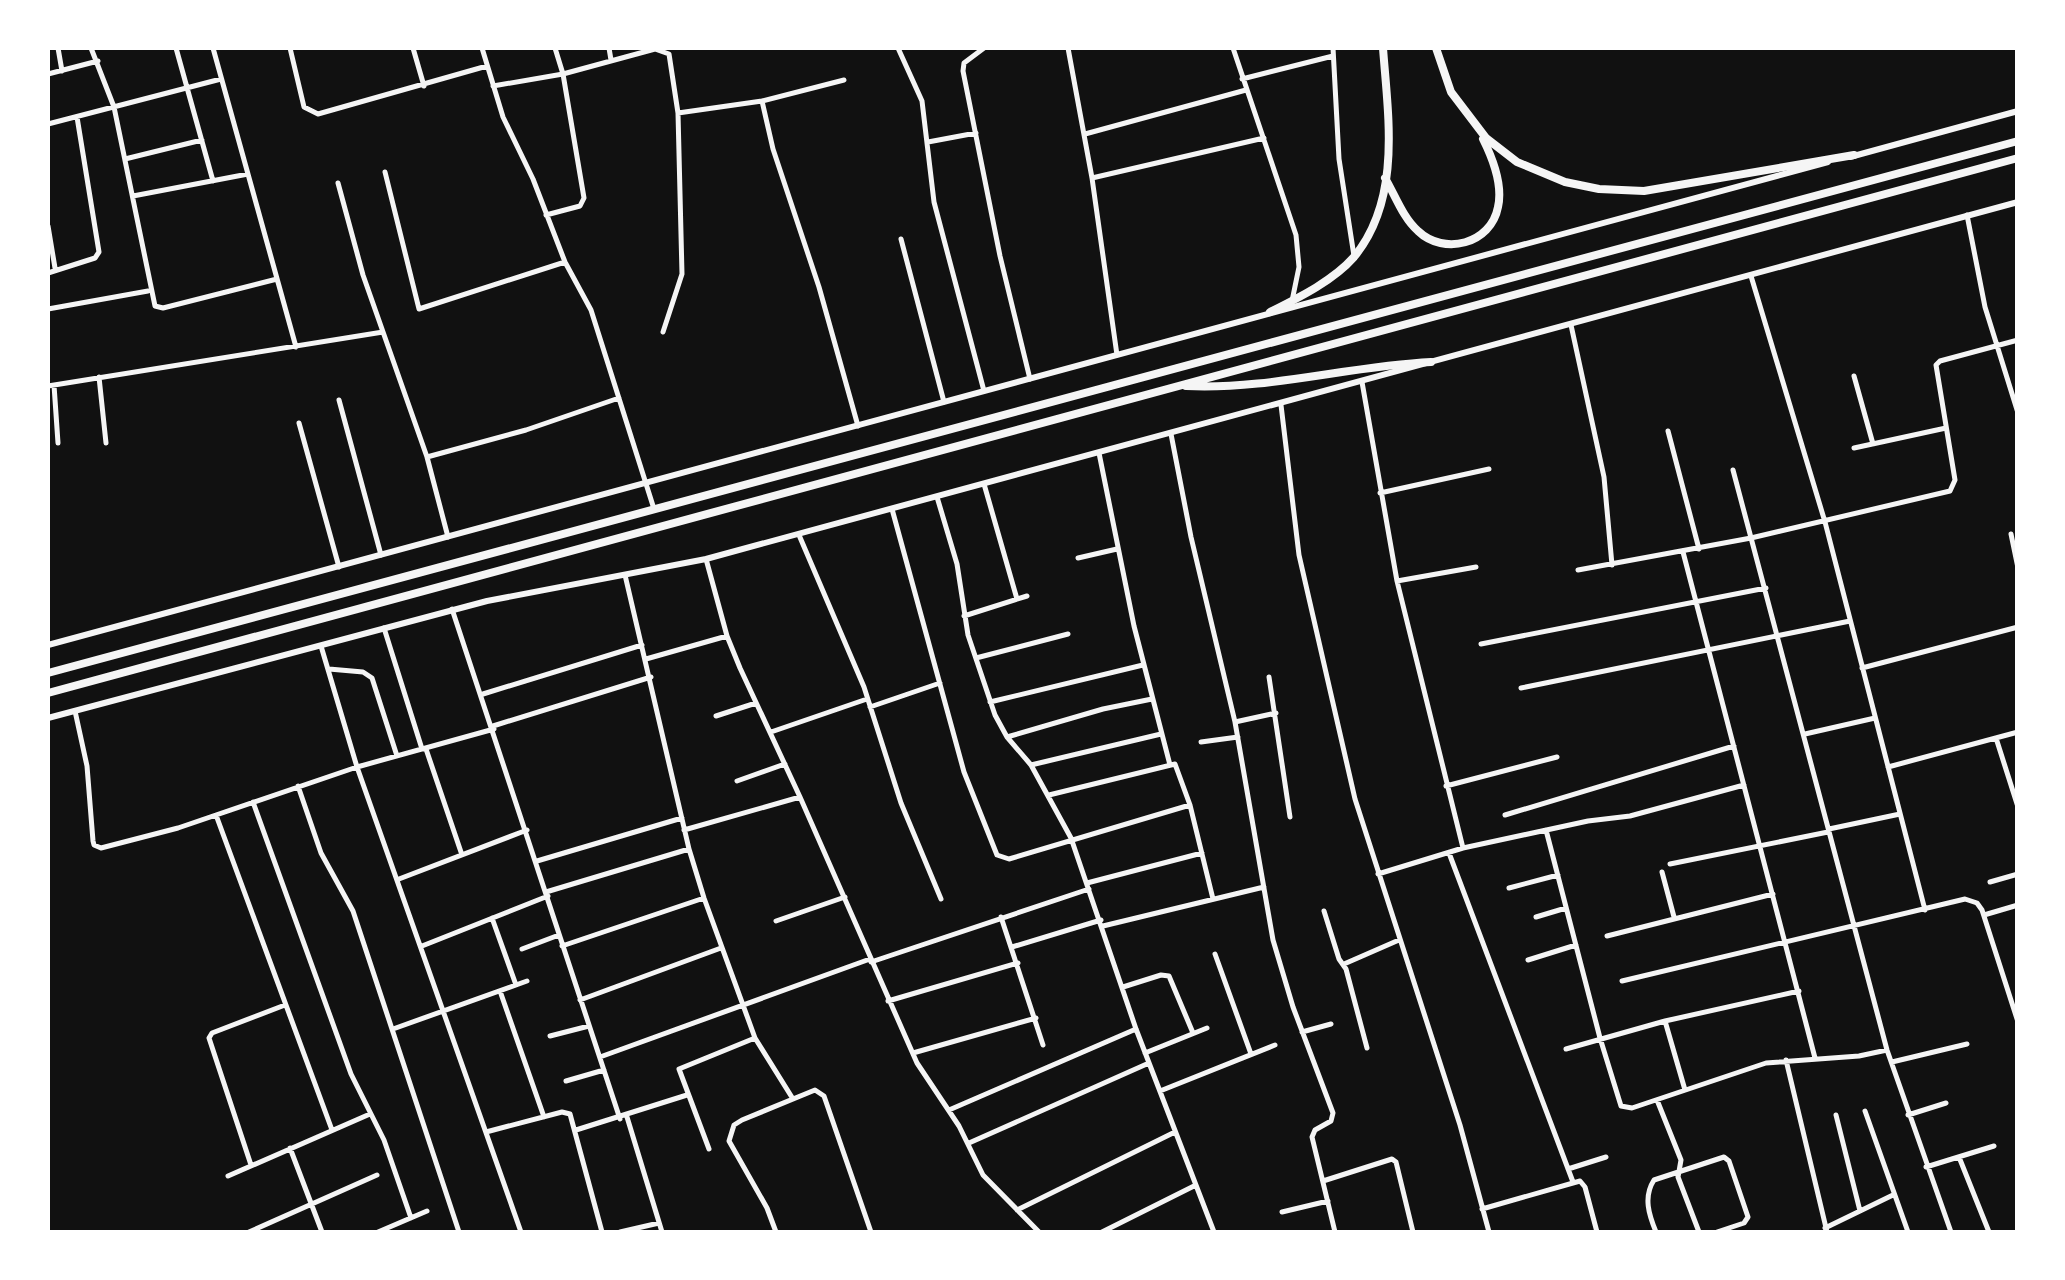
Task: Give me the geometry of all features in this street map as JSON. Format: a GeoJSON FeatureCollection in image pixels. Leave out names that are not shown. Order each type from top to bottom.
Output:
{"type":"FeatureCollection","features":[{"type":"Feature","properties":{"kind":"main road"},"geometry":{"type":"LineString","coordinates":[[1270,312],[1292,301],[1354,256],[1376,216],[1390,140],[1383,48]]}},
{"type":"Feature","properties":{"kind":"main road"},"geometry":{"type":"LineString","coordinates":[[1386,178],[1408,220],[1424,236],[1452,245],[1473,240],[1490,225],[1499,204],[1493,162],[1475,126],[1451,92],[1436,48]]}},
{"type":"Feature","properties":{"kind":"main road"},"geometry":{"type":"LineString","coordinates":[[1475,126],[1501,150],[1532,169],[1565,182],[1614,190],[1644,191],[1854,156]]}},
{"type":"Feature","properties":{"kind":"main road"},"geometry":{"type":"LineString","coordinates":[[48,673],[2018,141]]}},
{"type":"Feature","properties":{"kind":"main road"},"geometry":{"type":"LineString","coordinates":[[48,693],[2018,158]]}},
{"type":"Feature","properties":{"kind":"main road"},"geometry":{"type":"LineString","coordinates":[[1177,386],[1242,386],[1350,369],[1431,362]]}},
{"type":"Feature","properties":{"kind":"street"},"geometry":{"type":"LineString","coordinates":[[58,48],[62,71]]}},
{"type":"Feature","properties":{"kind":"street"},"geometry":{"type":"LineString","coordinates":[[91,48],[114,107],[154,306],[162,308],[277,279]]}},
{"type":"Feature","properties":{"kind":"street"},"geometry":{"type":"LineString","coordinates":[[178,48],[213,181]]}},
{"type":"Feature","properties":{"kind":"street"},"geometry":{"type":"LineString","coordinates":[[214,48],[296,348]]}},
{"type":"Feature","properties":{"kind":"street"},"geometry":{"type":"LineString","coordinates":[[290,48],[304,107],[318,114],[487,66]]}},
{"type":"Feature","properties":{"kind":"street"},"geometry":{"type":"LineString","coordinates":[[413,48],[424,86]]}},
{"type":"Feature","properties":{"kind":"street"},"geometry":{"type":"LineString","coordinates":[[482,48],[565,262],[592,310],[654,508]]}},
{"type":"Feature","properties":{"kind":"street"},"geometry":{"type":"LineString","coordinates":[[546,215],[584,202],[563,74],[555,48]]}},
{"type":"Feature","properties":{"kind":"street"},"geometry":{"type":"LineString","coordinates":[[609,48],[611,60]]}},
{"type":"Feature","properties":{"kind":"street"},"geometry":{"type":"LineString","coordinates":[[898,48],[922,101],[934,202],[984,391]]}},
{"type":"Feature","properties":{"kind":"street"},"geometry":{"type":"LineString","coordinates":[[984,48],[962,67],[1000,256],[1030,379]]}},
{"type":"Feature","properties":{"kind":"street"},"geometry":{"type":"LineString","coordinates":[[1068,48],[1092,178],[1117,355]]}},
{"type":"Feature","properties":{"kind":"street"},"geometry":{"type":"LineString","coordinates":[[1232,48],[1298,242],[1300,266],[1292,301]]}},
{"type":"Feature","properties":{"kind":"street"},"geometry":{"type":"LineString","coordinates":[[1332,48],[1340,160],[1354,256]]}},
{"type":"Feature","properties":{"kind":"street"},"geometry":{"type":"LineString","coordinates":[[494,86],[563,74],[655,49],[666,51],[678,113],[682,274],[662,332]]}},
{"type":"Feature","properties":{"kind":"street"},"geometry":{"type":"LineString","coordinates":[[1242,79],[1333,56]]}},
{"type":"Feature","properties":{"kind":"street"},"geometry":{"type":"LineString","coordinates":[[48,74],[98,61]]}},
{"type":"Feature","properties":{"kind":"street"},"geometry":{"type":"LineString","coordinates":[[48,124],[221,79]]}},
{"type":"Feature","properties":{"kind":"street"},"geometry":{"type":"LineString","coordinates":[[678,113],[762,100],[844,80]]}},
{"type":"Feature","properties":{"kind":"street"},"geometry":{"type":"LineString","coordinates":[[1085,135],[1246,90]]}},
{"type":"Feature","properties":{"kind":"street"},"geometry":{"type":"LineString","coordinates":[[762,100],[773,149],[814,270],[858,426]]}},
{"type":"Feature","properties":{"kind":"street"},"geometry":{"type":"LineString","coordinates":[[48,644],[2018,111]]}},
{"type":"Feature","properties":{"kind":"street"},"geometry":{"type":"LineString","coordinates":[[48,273],[95,258],[99,252],[78,117]]}},
{"type":"Feature","properties":{"kind":"street"},"geometry":{"type":"LineString","coordinates":[[928,142],[976,133]]}},
{"type":"Feature","properties":{"kind":"street"},"geometry":{"type":"LineString","coordinates":[[1092,178],[1264,138]]}},
{"type":"Feature","properties":{"kind":"street"},"geometry":{"type":"LineString","coordinates":[[125,159],[202,140]]}},
{"type":"Feature","properties":{"kind":"street"},"geometry":{"type":"LineString","coordinates":[[385,172],[420,309],[565,262]]}},
{"type":"Feature","properties":{"kind":"street"},"geometry":{"type":"LineString","coordinates":[[134,196],[248,174]]}},
{"type":"Feature","properties":{"kind":"street"},"geometry":{"type":"LineString","coordinates":[[338,183],[382,332],[427,457],[448,537]]}},
{"type":"Feature","properties":{"kind":"street"},"geometry":{"type":"LineString","coordinates":[[48,718],[452,609],[552,586],[706,559],[2018,202]]}},
{"type":"Feature","properties":{"kind":"street"},"geometry":{"type":"LineString","coordinates":[[1968,215],[1996,346],[2018,413]]}},
{"type":"Feature","properties":{"kind":"street"},"geometry":{"type":"LineString","coordinates":[[48,226],[55,268]]}},
{"type":"Feature","properties":{"kind":"street"},"geometry":{"type":"LineString","coordinates":[[901,238],[944,402]]}},
{"type":"Feature","properties":{"kind":"street"},"geometry":{"type":"LineString","coordinates":[[1751,276],[1825,522],[1925,910]]}},
{"type":"Feature","properties":{"kind":"street"},"geometry":{"type":"LineString","coordinates":[[48,309],[149,290]]}},
{"type":"Feature","properties":{"kind":"street"},"geometry":{"type":"LineString","coordinates":[[1571,325],[1604,477],[1612,564]]}},
{"type":"Feature","properties":{"kind":"street"},"geometry":{"type":"LineString","coordinates":[[58,443],[51,385],[382,332]]}},
{"type":"Feature","properties":{"kind":"street"},"geometry":{"type":"LineString","coordinates":[[1578,570],[1751,538],[1953,490],[1956,480],[1937,363],[2018,340]]}},
{"type":"Feature","properties":{"kind":"street"},"geometry":{"type":"LineString","coordinates":[[1854,376],[1872,444]]}},
{"type":"Feature","properties":{"kind":"street"},"geometry":{"type":"LineString","coordinates":[[99,377],[106,442]]}},
{"type":"Feature","properties":{"kind":"street"},"geometry":{"type":"LineString","coordinates":[[1362,382],[1397,582],[1463,848]]}},
{"type":"Feature","properties":{"kind":"street"},"geometry":{"type":"LineString","coordinates":[[427,457],[526,430],[619,398]]}},
{"type":"Feature","properties":{"kind":"street"},"geometry":{"type":"LineString","coordinates":[[339,400],[381,555]]}},
{"type":"Feature","properties":{"kind":"street"},"geometry":{"type":"LineString","coordinates":[[1281,404],[1302,570],[1355,798],[1450,1095],[1488,1232]]}},
{"type":"Feature","properties":{"kind":"street"},"geometry":{"type":"LineString","coordinates":[[300,423],[339,567]]}},
{"type":"Feature","properties":{"kind":"street"},"geometry":{"type":"LineString","coordinates":[[1854,448],[1946,428]]}},
{"type":"Feature","properties":{"kind":"street"},"geometry":{"type":"LineString","coordinates":[[1668,431],[1699,549]]}},
{"type":"Feature","properties":{"kind":"street"},"geometry":{"type":"LineString","coordinates":[[1171,434],[1191,538],[1235,722],[1276,951],[1334,1114],[1312,1136],[1336,1232]]}},
{"type":"Feature","properties":{"kind":"street"},"geometry":{"type":"LineString","coordinates":[[1100,453],[1143,665],[1170,765]]}},
{"type":"Feature","properties":{"kind":"street"},"geometry":{"type":"LineString","coordinates":[[1380,493],[1488,468]]}},
{"type":"Feature","properties":{"kind":"street"},"geometry":{"type":"LineString","coordinates":[[1732,470],[1887,1050],[1951,1232]]}},
{"type":"Feature","properties":{"kind":"street"},"geometry":{"type":"LineString","coordinates":[[984,484],[1017,600]]}},
{"type":"Feature","properties":{"kind":"street"},"geometry":{"type":"LineString","coordinates":[[936,496],[953,548],[964,616],[990,702],[1007,737],[1050,796],[1071,838],[1136,1029],[1214,1232]]}},
{"type":"Feature","properties":{"kind":"street"},"geometry":{"type":"LineString","coordinates":[[892,509],[964,772],[997,856],[1009,859],[1190,805]]}},
{"type":"Feature","properties":{"kind":"street"},"geometry":{"type":"LineString","coordinates":[[798,534],[867,699],[901,803],[940,900]]}},
{"type":"Feature","properties":{"kind":"street"},"geometry":{"type":"LineString","coordinates":[[2010,534],[2018,568]]}},
{"type":"Feature","properties":{"kind":"street"},"geometry":{"type":"LineString","coordinates":[[1078,558],[1117,548]]}},
{"type":"Feature","properties":{"kind":"street"},"geometry":{"type":"LineString","coordinates":[[1684,552],[1816,1059]]}},
{"type":"Feature","properties":{"kind":"street"},"geometry":{"type":"LineString","coordinates":[[706,559],[727,636],[912,1053],[949,1110],[983,1174],[1038,1232]]}},
{"type":"Feature","properties":{"kind":"street"},"geometry":{"type":"LineString","coordinates":[[1397,582],[1476,566]]}},
{"type":"Feature","properties":{"kind":"street"},"geometry":{"type":"LineString","coordinates":[[625,576],[688,848],[704,898],[755,1038],[794,1099]]}},
{"type":"Feature","properties":{"kind":"street"},"geometry":{"type":"LineString","coordinates":[[1481,644],[1766,588]]}},
{"type":"Feature","properties":{"kind":"street"},"geometry":{"type":"LineString","coordinates":[[964,616],[1027,596]]}},
{"type":"Feature","properties":{"kind":"street"},"geometry":{"type":"LineString","coordinates":[[452,609],[494,727],[599,1057],[662,1232]]}},
{"type":"Feature","properties":{"kind":"street"},"geometry":{"type":"LineString","coordinates":[[1521,688],[1850,621]]}},
{"type":"Feature","properties":{"kind":"street"},"geometry":{"type":"LineString","coordinates":[[1862,668],[2018,627]]}},
{"type":"Feature","properties":{"kind":"street"},"geometry":{"type":"LineString","coordinates":[[384,628],[462,855]]}},
{"type":"Feature","properties":{"kind":"street"},"geometry":{"type":"LineString","coordinates":[[976,658],[1068,634]]}},
{"type":"Feature","properties":{"kind":"street"},"geometry":{"type":"LineString","coordinates":[[646,659],[727,636]]}},
{"type":"Feature","properties":{"kind":"street"},"geometry":{"type":"LineString","coordinates":[[482,694],[642,645]]}},
{"type":"Feature","properties":{"kind":"street"},"geometry":{"type":"LineString","coordinates":[[321,646],[357,767],[521,1232]]}},
{"type":"Feature","properties":{"kind":"street"},"geometry":{"type":"LineString","coordinates":[[990,702],[1143,665]]}},
{"type":"Feature","properties":{"kind":"street"},"geometry":{"type":"LineString","coordinates":[[328,669],[363,672],[372,678],[397,756]]}},
{"type":"Feature","properties":{"kind":"street"},"geometry":{"type":"LineString","coordinates":[[74,711],[87,766],[91,828],[97,847],[140,839],[357,767],[651,677]]}},
{"type":"Feature","properties":{"kind":"street"},"geometry":{"type":"LineString","coordinates":[[1269,677],[1290,817]]}},
{"type":"Feature","properties":{"kind":"street"},"geometry":{"type":"LineString","coordinates":[[870,708],[940,683]]}},
{"type":"Feature","properties":{"kind":"street"},"geometry":{"type":"LineString","coordinates":[[770,732],[867,699]]}},
{"type":"Feature","properties":{"kind":"street"},"geometry":{"type":"LineString","coordinates":[[1007,737],[1152,699]]}},
{"type":"Feature","properties":{"kind":"street"},"geometry":{"type":"LineString","coordinates":[[716,716],[756,703]]}},
{"type":"Feature","properties":{"kind":"street"},"geometry":{"type":"LineString","coordinates":[[1235,722],[1276,713]]}},
{"type":"Feature","properties":{"kind":"street"},"geometry":{"type":"LineString","coordinates":[[1805,734],[1875,718]]}},
{"type":"Feature","properties":{"kind":"street"},"geometry":{"type":"LineString","coordinates":[[1888,767],[2018,732]]}},
{"type":"Feature","properties":{"kind":"street"},"geometry":{"type":"LineString","coordinates":[[1031,765],[1161,734]]}},
{"type":"Feature","properties":{"kind":"street"},"geometry":{"type":"LineString","coordinates":[[1202,742],[1238,738]]}},
{"type":"Feature","properties":{"kind":"street"},"geometry":{"type":"LineString","coordinates":[[1996,738],[2018,807]]}},
{"type":"Feature","properties":{"kind":"street"},"geometry":{"type":"LineString","coordinates":[[1506,815],[1734,746]]}},
{"type":"Feature","properties":{"kind":"street"},"geometry":{"type":"LineString","coordinates":[[1446,786],[1557,756]]}},
{"type":"Feature","properties":{"kind":"street"},"geometry":{"type":"LineString","coordinates":[[737,781],[785,764]]}},
{"type":"Feature","properties":{"kind":"street"},"geometry":{"type":"LineString","coordinates":[[1050,796],[1170,765],[1178,768],[1213,900]]}},
{"type":"Feature","properties":{"kind":"street"},"geometry":{"type":"LineString","coordinates":[[1378,874],[1463,848],[1630,816],[1744,785]]}},
{"type":"Feature","properties":{"kind":"street"},"geometry":{"type":"LineString","coordinates":[[298,786],[328,869],[353,911],[459,1232]]}},
{"type":"Feature","properties":{"kind":"street"},"geometry":{"type":"LineString","coordinates":[[684,830],[800,796]]}},
{"type":"Feature","properties":{"kind":"street"},"geometry":{"type":"LineString","coordinates":[[253,802],[351,1074],[389,1154],[411,1218]]}},
{"type":"Feature","properties":{"kind":"street"},"geometry":{"type":"LineString","coordinates":[[1670,864],[1900,814]]}},
{"type":"Feature","properties":{"kind":"street"},"geometry":{"type":"LineString","coordinates":[[216,815],[332,1130]]}},
{"type":"Feature","properties":{"kind":"street"},"geometry":{"type":"LineString","coordinates":[[536,861],[682,818]]}},
{"type":"Feature","properties":{"kind":"street"},"geometry":{"type":"LineString","coordinates":[[398,880],[527,830]]}},
{"type":"Feature","properties":{"kind":"street"},"geometry":{"type":"LineString","coordinates":[[1546,830],[1621,1106],[1632,1108],[1756,1066],[1887,1050]]}},
{"type":"Feature","properties":{"kind":"street"},"geometry":{"type":"LineString","coordinates":[[422,946],[547,894],[688,848]]}},
{"type":"Feature","properties":{"kind":"street"},"geometry":{"type":"LineString","coordinates":[[599,1057],[1088,886],[1202,852]]}},
{"type":"Feature","properties":{"kind":"street"},"geometry":{"type":"LineString","coordinates":[[1449,853],[1573,1182]]}},
{"type":"Feature","properties":{"kind":"street"},"geometry":{"type":"LineString","coordinates":[[1662,872],[1674,917]]}},
{"type":"Feature","properties":{"kind":"street"},"geometry":{"type":"LineString","coordinates":[[1509,888],[1558,874]]}},
{"type":"Feature","properties":{"kind":"street"},"geometry":{"type":"LineString","coordinates":[[1990,882],[2018,874]]}},
{"type":"Feature","properties":{"kind":"street"},"geometry":{"type":"LineString","coordinates":[[1012,947],[1264,887]]}},
{"type":"Feature","properties":{"kind":"street"},"geometry":{"type":"LineString","coordinates":[[1607,936],[1772,894]]}},
{"type":"Feature","properties":{"kind":"street"},"geometry":{"type":"LineString","coordinates":[[776,921],[845,897]]}},
{"type":"Feature","properties":{"kind":"street"},"geometry":{"type":"LineString","coordinates":[[562,946],[704,898]]}},
{"type":"Feature","properties":{"kind":"street"},"geometry":{"type":"LineString","coordinates":[[1622,981],[1855,928],[1965,898],[1977,903],[1984,915],[2018,1022]]}},
{"type":"Feature","properties":{"kind":"street"},"geometry":{"type":"LineString","coordinates":[[1984,915],[2018,905]]}},
{"type":"Feature","properties":{"kind":"street"},"geometry":{"type":"LineString","coordinates":[[1536,917],[1566,908]]}},
{"type":"Feature","properties":{"kind":"street"},"geometry":{"type":"LineString","coordinates":[[1324,911],[1344,964],[1367,1048]]}},
{"type":"Feature","properties":{"kind":"street"},"geometry":{"type":"LineString","coordinates":[[1001,917],[1042,1044]]}},
{"type":"Feature","properties":{"kind":"street"},"geometry":{"type":"LineString","coordinates":[[492,918],[516,985]]}},
{"type":"Feature","properties":{"kind":"street"},"geometry":{"type":"LineString","coordinates":[[522,949],[559,935]]}},
{"type":"Feature","properties":{"kind":"street"},"geometry":{"type":"LineString","coordinates":[[1344,964],[1398,940]]}},
{"type":"Feature","properties":{"kind":"street"},"geometry":{"type":"LineString","coordinates":[[1528,960],[1576,945]]}},
{"type":"Feature","properties":{"kind":"street"},"geometry":{"type":"LineString","coordinates":[[580,1000],[721,948]]}},
{"type":"Feature","properties":{"kind":"street"},"geometry":{"type":"LineString","coordinates":[[1215,954],[1252,1054]]}},
{"type":"Feature","properties":{"kind":"street"},"geometry":{"type":"LineString","coordinates":[[888,1001],[1018,963]]}},
{"type":"Feature","properties":{"kind":"street"},"geometry":{"type":"LineString","coordinates":[[1122,987],[1169,976],[1192,1034]]}},
{"type":"Feature","properties":{"kind":"street"},"geometry":{"type":"LineString","coordinates":[[393,1029],[527,981]]}},
{"type":"Feature","properties":{"kind":"street"},"geometry":{"type":"LineString","coordinates":[[500,990],[544,1117]]}},
{"type":"Feature","properties":{"kind":"street"},"geometry":{"type":"LineString","coordinates":[[1566,1048],[1798,991]]}},
{"type":"Feature","properties":{"kind":"street"},"geometry":{"type":"LineString","coordinates":[[251,1165],[209,1038],[212,1033],[286,1005]]}},
{"type":"Feature","properties":{"kind":"street"},"geometry":{"type":"LineString","coordinates":[[912,1053],[1036,1018]]}},
{"type":"Feature","properties":{"kind":"street"},"geometry":{"type":"LineString","coordinates":[[1665,1021],[1685,1090]]}},
{"type":"Feature","properties":{"kind":"street"},"geometry":{"type":"LineString","coordinates":[[1302,1032],[1330,1024]]}},
{"type":"Feature","properties":{"kind":"street"},"geometry":{"type":"LineString","coordinates":[[550,1036],[589,1026]]}},
{"type":"Feature","properties":{"kind":"street"},"geometry":{"type":"LineString","coordinates":[[1145,1053],[1206,1028]]}},
{"type":"Feature","properties":{"kind":"street"},"geometry":{"type":"LineString","coordinates":[[949,1110],[1136,1029]]}},
{"type":"Feature","properties":{"kind":"street"},"geometry":{"type":"LineString","coordinates":[[709,1149],[678,1074],[680,1068],[755,1038]]}},
{"type":"Feature","properties":{"kind":"street"},"geometry":{"type":"LineString","coordinates":[[1891,1062],[1967,1044]]}},
{"type":"Feature","properties":{"kind":"street"},"geometry":{"type":"LineString","coordinates":[[1160,1092],[1276,1045]]}},
{"type":"Feature","properties":{"kind":"street"},"geometry":{"type":"LineString","coordinates":[[1786,1060],[1826,1230],[1894,1194]]}},
{"type":"Feature","properties":{"kind":"street"},"geometry":{"type":"LineString","coordinates":[[968,1144],[1149,1063]]}},
{"type":"Feature","properties":{"kind":"street"},"geometry":{"type":"LineString","coordinates":[[566,1081],[604,1070]]}},
{"type":"Feature","properties":{"kind":"street"},"geometry":{"type":"LineString","coordinates":[[776,1232],[729,1140],[730,1132],[742,1120],[815,1090],[824,1096],[871,1232]]}},
{"type":"Feature","properties":{"kind":"street"},"geometry":{"type":"LineString","coordinates":[[576,1130],[687,1095]]}},
{"type":"Feature","properties":{"kind":"street"},"geometry":{"type":"LineString","coordinates":[[1657,1100],[1681,1160],[1678,1172],[1699,1232]]}},
{"type":"Feature","properties":{"kind":"street"},"geometry":{"type":"LineString","coordinates":[[1908,1115],[1946,1103]]}},
{"type":"Feature","properties":{"kind":"street"},"geometry":{"type":"LineString","coordinates":[[1865,1111],[1908,1232]]}},
{"type":"Feature","properties":{"kind":"street"},"geometry":{"type":"LineString","coordinates":[[486,1132],[566,1112],[573,1118],[602,1232]]}},
{"type":"Feature","properties":{"kind":"street"},"geometry":{"type":"LineString","coordinates":[[228,1176],[370,1114]]}},
{"type":"Feature","properties":{"kind":"street"},"geometry":{"type":"LineString","coordinates":[[1836,1115],[1860,1211]]}},
{"type":"Feature","properties":{"kind":"street"},"geometry":{"type":"LineString","coordinates":[[1017,1210],[1175,1132]]}},
{"type":"Feature","properties":{"kind":"street"},"geometry":{"type":"LineString","coordinates":[[1926,1167],[1994,1146]]}},
{"type":"Feature","properties":{"kind":"street"},"geometry":{"type":"LineString","coordinates":[[290,1148],[322,1232]]}},
{"type":"Feature","properties":{"kind":"street"},"geometry":{"type":"LineString","coordinates":[[1568,1168],[1606,1157]]}},
{"type":"Feature","properties":{"kind":"street"},"geometry":{"type":"LineString","coordinates":[[1656,1232],[1648,1211],[1654,1180],[1724,1157],[1729,1161],[1748,1217],[1744,1223],[1717,1232]]}},
{"type":"Feature","properties":{"kind":"street"},"geometry":{"type":"LineString","coordinates":[[1960,1157],[1989,1232]]}},
{"type":"Feature","properties":{"kind":"street"},"geometry":{"type":"LineString","coordinates":[[1323,1181],[1392,1158],[1413,1232]]}},
{"type":"Feature","properties":{"kind":"street"},"geometry":{"type":"LineString","coordinates":[[249,1232],[376,1175]]}},
{"type":"Feature","properties":{"kind":"street"},"geometry":{"type":"LineString","coordinates":[[1482,1209],[1580,1182],[1585,1187],[1597,1232]]}},
{"type":"Feature","properties":{"kind":"street"},"geometry":{"type":"LineString","coordinates":[[1102,1232],[1196,1185]]}},
{"type":"Feature","properties":{"kind":"street"},"geometry":{"type":"LineString","coordinates":[[1282,1212],[1328,1201]]}},
{"type":"Feature","properties":{"kind":"street"},"geometry":{"type":"LineString","coordinates":[[378,1232],[427,1211]]}},
{"type":"Feature","properties":{"kind":"street"},"geometry":{"type":"LineString","coordinates":[[620,1232],[659,1223]]}}]}
